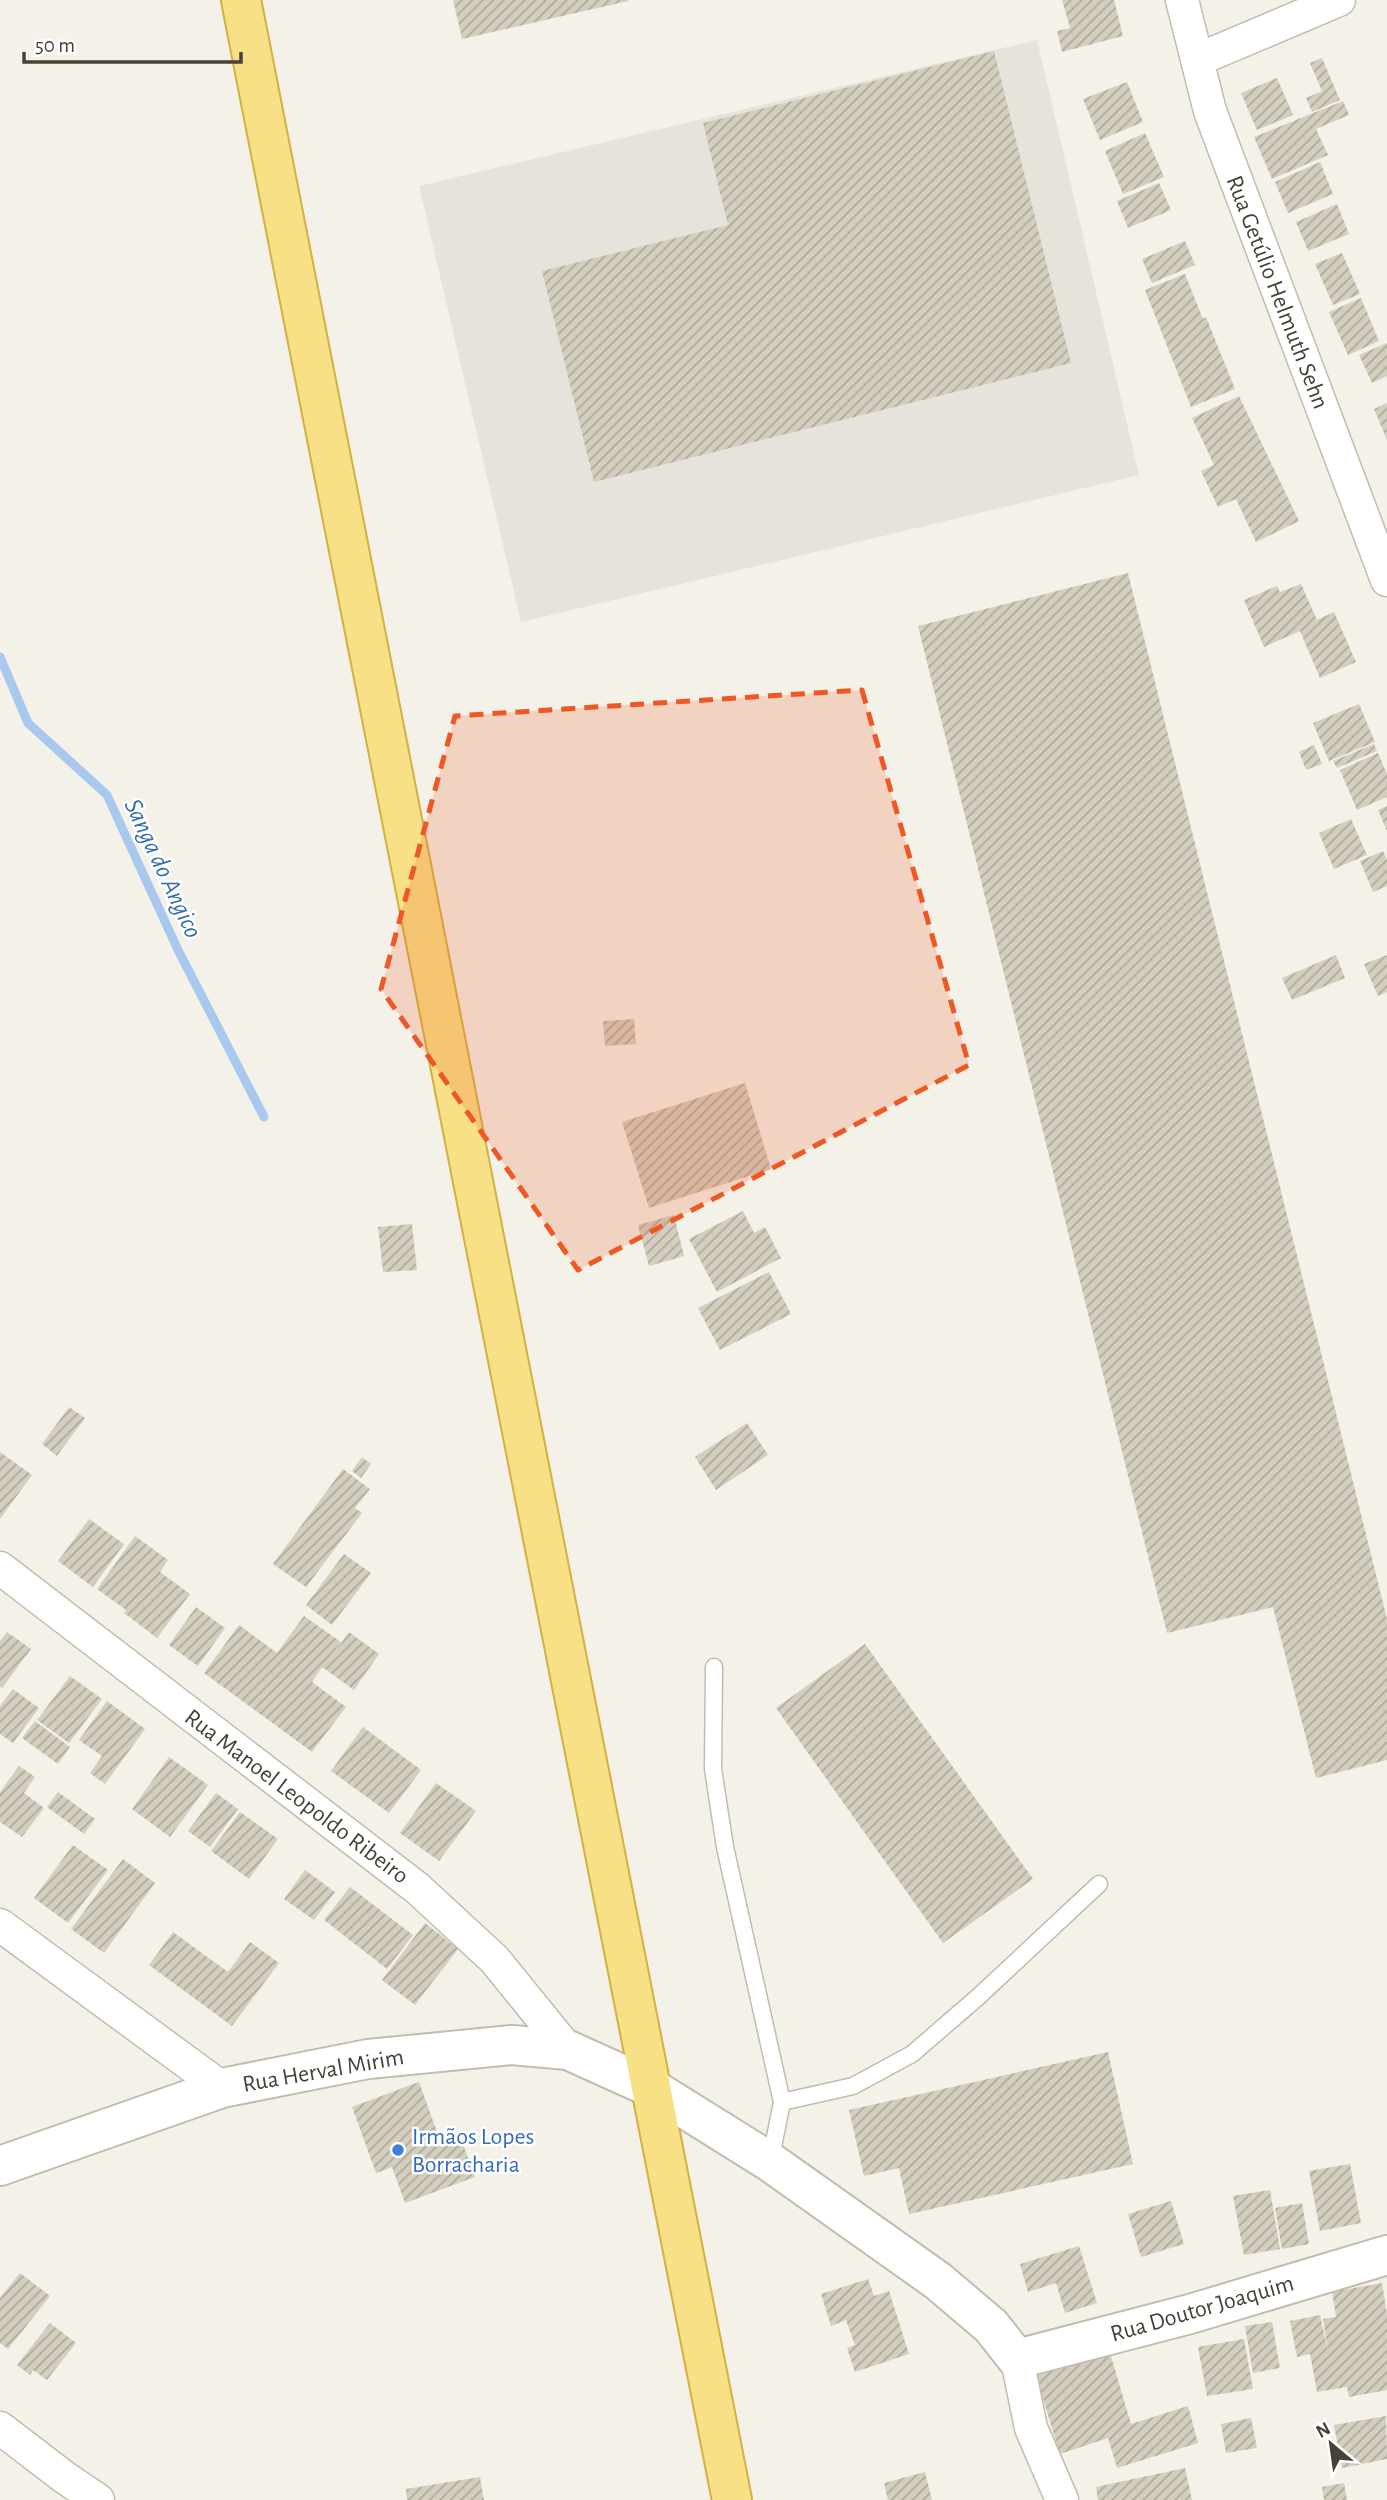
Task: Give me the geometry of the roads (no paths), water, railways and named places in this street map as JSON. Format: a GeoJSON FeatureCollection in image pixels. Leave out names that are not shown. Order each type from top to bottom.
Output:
{"type":"FeatureCollection","features":[{"type":"Feature","properties":{"kind":"highway"},"geometry":{"type":"LineString","coordinates":[[242,0],[732,2500]]}},
{"type":"Feature","properties":{"kind":"street","name":"Rua Getúlio Helmuth Sehn"},"geometry":{"type":"LineString","coordinates":[[1182,0],[1210,111],[1383,560]]}},
{"type":"Feature","properties":{"kind":"street"},"geometry":{"type":"LineString","coordinates":[[1197,60],[1339,0]]}},
{"type":"Feature","properties":{"kind":"street","name":"Rua Manoel Leopoldo Ribeiro"},"geometry":{"type":"LineString","coordinates":[[0,1568],[417,1888],[494,1959],[568,2050]]}},
{"type":"Feature","properties":{"kind":"street"},"geometry":{"type":"LineString","coordinates":[[0,1925],[222,2088]]}},
{"type":"Feature","properties":{"kind":"street","name":"Rua Herval Mirim"},"geometry":{"type":"LineString","coordinates":[[0,2166],[222,2088],[368,2059],[512,2045],[568,2050],[650,2087],[770,2162],[938,2281],[991,2326],[1017,2359]]}},
{"type":"Feature","properties":{"kind":"street","name":"Rua Doutor Joaquim"},"geometry":{"type":"LineString","coordinates":[[1017,2359],[1190,2314],[1387,2255]]}},
{"type":"Feature","properties":{"kind":"street"},"geometry":{"type":"LineString","coordinates":[[1017,2359],[1031,2428],[1062,2500]]}},
{"type":"Feature","properties":{"kind":"street"},"geometry":{"type":"LineString","coordinates":[[0,2428],[98,2500]]}},
{"type":"Feature","properties":{"kind":"lane"},"geometry":{"type":"LineString","coordinates":[[714,1667],[713,1769],[724,1847],[782,2102],[770,2162]]}},
{"type":"Feature","properties":{"kind":"lane"},"geometry":{"type":"LineString","coordinates":[[782,2102],[853,2086],[912,2054],[978,1997],[1099,1884]]}},
{"type":"Feature","properties":{"kind":"waterway","name":"Sanga do Angico"},"geometry":{"type":"LineString","coordinates":[[0,657],[28,723],[107,795],[178,950],[264,1117]]}},
{"type":"Feature","properties":{"kind":"place","name":"Irmãos Lopes Borracharia"},"geometry":{"type":"Point","coordinates":[398,2150]}}]}
